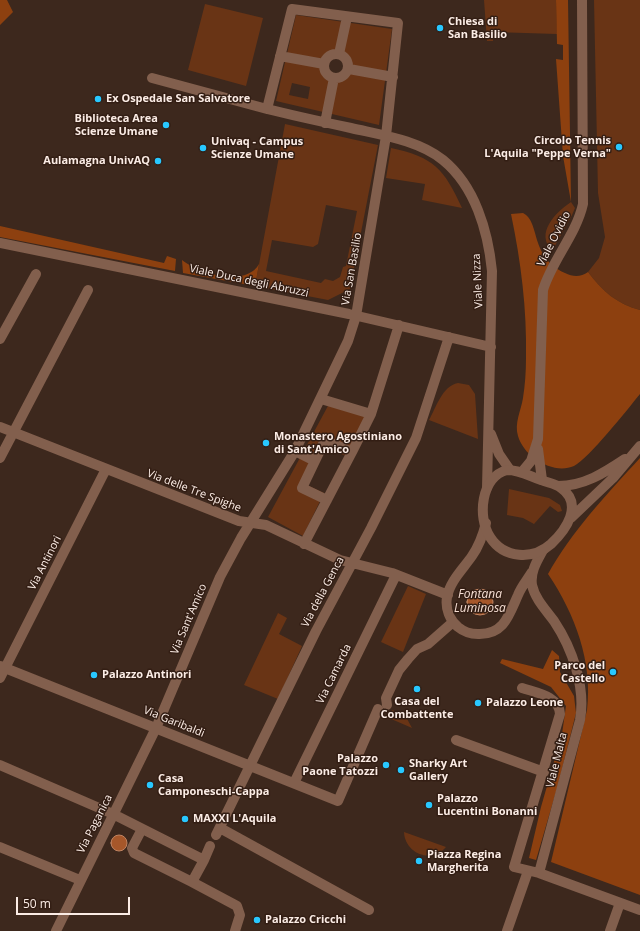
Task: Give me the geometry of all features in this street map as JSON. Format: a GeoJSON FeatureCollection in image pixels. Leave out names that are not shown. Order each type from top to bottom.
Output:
{"type":"FeatureCollection","features":[{"type":"Feature","properties":{"kind":"street","name":"Viale Ovidio"},"geometry":{"type":"LineString","coordinates":[[542,480],[538,439],[543,290],[551,271],[577,222],[584,199],[582,0]]}},
{"type":"Feature","properties":{"kind":"street"},"geometry":{"type":"LineString","coordinates":[[267,109],[292,9],[347,17],[339,54]]}},
{"type":"Feature","properties":{"kind":"street","name":"Via San Basilio"},"geometry":{"type":"LineString","coordinates":[[295,451],[348,341],[356,316],[386,136],[398,23],[347,17]]}},
{"type":"Feature","properties":{"kind":"street"},"geometry":{"type":"LineString","coordinates":[[339,54],[346,58],[349,69],[345,75],[334,78],[326,73],[324,64],[330,56],[339,54]]}},
{"type":"Feature","properties":{"kind":"street"},"geometry":{"type":"LineString","coordinates":[[280,56],[324,64]]}},
{"type":"Feature","properties":{"kind":"street"},"geometry":{"type":"LineString","coordinates":[[349,69],[393,77]]}},
{"type":"Feature","properties":{"kind":"street","name":"Viale Nizza"},"geometry":{"type":"LineString","coordinates":[[152,78],[267,109],[386,136],[425,149],[442,159],[460,178],[475,203],[482,223],[491,263],[491,347],[487,488]]}},
{"type":"Feature","properties":{"kind":"street"},"geometry":{"type":"LineString","coordinates":[[325,122],[334,78]]}},
{"type":"Feature","properties":{"kind":"street","name":"Viale Duca degli Abruzzi"},"geometry":{"type":"LineString","coordinates":[[0,243],[399,325],[491,347]]}},
{"type":"Feature","properties":{"kind":"street"},"geometry":{"type":"LineString","coordinates":[[0,339],[36,274]]}},
{"type":"Feature","properties":{"kind":"street"},"geometry":{"type":"LineString","coordinates":[[0,458],[88,290]]}},
{"type":"Feature","properties":{"kind":"street"},"geometry":{"type":"LineString","coordinates":[[304,544],[371,414],[399,325]]}},
{"type":"Feature","properties":{"kind":"street","name":"Via della Genca"},"geometry":{"type":"LineString","coordinates":[[369,910],[218,831],[316,631],[420,430],[449,337]]}},
{"type":"Feature","properties":{"kind":"street"},"geometry":{"type":"LineString","coordinates":[[321,399],[371,414]]}},
{"type":"Feature","properties":{"kind":"street","name":"Via delle Tre Spighe"},"geometry":{"type":"LineString","coordinates":[[0,427],[239,521],[250,524],[266,525],[304,544],[351,564],[396,575],[448,595]]}},
{"type":"Feature","properties":{"kind":"street","name":"Viale Nizza"},"geometry":{"type":"LineString","coordinates":[[489,428],[499,454],[510,470]]}},
{"type":"Feature","properties":{"kind":"street","name":"Viale Ovidio"},"geometry":{"type":"LineString","coordinates":[[522,472],[531,461],[538,439]]}},
{"type":"Feature","properties":{"kind":"street"},"geometry":{"type":"LineString","coordinates":[[327,500],[302,488],[325,440],[352,452]]}},
{"type":"Feature","properties":{"kind":"street"},"geometry":{"type":"LineString","coordinates":[[558,486],[578,484],[595,478],[637,449]]}},
{"type":"Feature","properties":{"kind":"street"},"geometry":{"type":"LineString","coordinates":[[570,518],[613,478],[637,449]]}},
{"type":"Feature","properties":{"kind":"street"},"geometry":{"type":"LineString","coordinates":[[295,451],[315,461]]}},
{"type":"Feature","properties":{"kind":"street","name":"Via Sant'Amico"},"geometry":{"type":"LineString","coordinates":[[156,728],[220,577],[250,524],[295,451]]}},
{"type":"Feature","properties":{"kind":"street","name":"Via Antinori"},"geometry":{"type":"LineString","coordinates":[[0,678],[2,667],[106,469]]}},
{"type":"Feature","properties":{"kind":"street"},"geometry":{"type":"LineString","coordinates":[[486,523],[478,547],[455,580],[448,595],[448,609],[453,622],[463,630],[474,634],[489,633],[497,630],[510,617],[520,590],[543,550],[561,533],[572,513],[572,502],[564,490],[558,486],[522,472],[510,470],[496,474],[490,480],[484,503],[486,523],[491,538],[508,552],[524,556],[543,550]]}},
{"type":"Feature","properties":{"kind":"street","name":"Viale Malta"},"geometry":{"type":"LineString","coordinates":[[533,569],[532,580],[535,594],[562,633],[570,652],[580,692],[581,714],[539,873]]}},
{"type":"Feature","properties":{"kind":"street","name":"Via Camarda"},"geometry":{"type":"LineString","coordinates":[[294,783],[396,575]]}},
{"type":"Feature","properties":{"kind":"street","name":"Via Garibaldi"},"geometry":{"type":"LineString","coordinates":[[2,667],[338,801],[402,666],[417,649],[429,643],[453,622]]}},
{"type":"Feature","properties":{"kind":"street"},"geometry":{"type":"LineString","coordinates":[[522,688],[551,698],[557,703],[560,711],[544,772],[514,867],[539,873],[640,910]]}},
{"type":"Feature","properties":{"kind":"street","name":"Via Paganica"},"geometry":{"type":"LineString","coordinates":[[56,931],[156,728]]}},
{"type":"Feature","properties":{"kind":"street"},"geometry":{"type":"LineString","coordinates":[[456,740],[544,772]]}},
{"type":"Feature","properties":{"kind":"street"},"geometry":{"type":"LineString","coordinates":[[0,765],[113,814],[204,860]]}},
{"type":"Feature","properties":{"kind":"street"},"geometry":{"type":"LineString","coordinates":[[142,828],[132,848],[133,852],[237,906],[240,915],[235,931]]}},
{"type":"Feature","properties":{"kind":"street"},"geometry":{"type":"LineString","coordinates":[[192,882],[210,846]]}},
{"type":"Feature","properties":{"kind":"street"},"geometry":{"type":"LineString","coordinates":[[0,847],[80,880]]}},
{"type":"Feature","properties":{"kind":"street"},"geometry":{"type":"LineString","coordinates":[[507,931],[528,871]]}},
{"type":"Feature","properties":{"kind":"street"},"geometry":{"type":"LineString","coordinates":[[610,931],[620,903]]}},
{"type":"Feature","properties":{"kind":"shaded area"},"geometry":{"type":"Polygon","coordinates":[[[0,0],[7,0],[13,12],[0,25],[0,0]]]}},
{"type":"Feature","properties":{"kind":"shaded area"},"geometry":{"type":"Polygon","coordinates":[[[484,0],[556,0],[557,34],[493,32],[493,41],[487,41],[484,0]]]}},
{"type":"Feature","properties":{"kind":"shaded area"},"geometry":{"type":"Polygon","coordinates":[[[556,0],[568,0],[571,202],[563,156],[556,59],[563,60],[563,45],[557,44],[556,0]]]}},
{"type":"Feature","properties":{"kind":"shaded area","name":"Circolo Tennis L'Aquila \"Peppe Verna\""},"geometry":{"type":"Polygon","coordinates":[[[594,0],[640,0],[640,310],[624,304],[611,296],[588,272],[599,258],[605,237],[598,193],[594,0]]]}},
{"type":"Feature","properties":{"kind":"shaded area"},"geometry":{"type":"Polygon","coordinates":[[[205,4],[263,18],[246,86],[188,70],[205,4]]]}},
{"type":"Feature","properties":{"kind":"shaded area"},"geometry":{"type":"Polygon","coordinates":[[[296,15],[392,29],[379,125],[276,101],[296,15]],[[333,54],[325,61],[325,70],[331,77],[342,77],[347,72],[348,61],[343,55],[333,54]],[[292,83],[289,95],[308,99],[310,87],[292,83]]]}},
{"type":"Feature","properties":{"kind":"shaded area"},"geometry":{"type":"Polygon","coordinates":[[[285,124],[378,145],[350,289],[328,300],[255,286],[285,124]],[[326,205],[318,244],[313,247],[272,240],[266,271],[321,283],[325,279],[333,281],[340,277],[343,267],[346,266],[357,211],[326,205]]]}},
{"type":"Feature","properties":{"kind":"shaded area"},"geometry":{"type":"Polygon","coordinates":[[[391,148],[418,156],[436,167],[449,183],[462,208],[422,200],[425,184],[386,178],[391,148]]]}},
{"type":"Feature","properties":{"kind":"shaded area"},"geometry":{"type":"Polygon","coordinates":[[[571,202],[575,208],[552,251],[547,244],[546,230],[553,218],[571,202]]]}},
{"type":"Feature","properties":{"kind":"shaded area"},"geometry":{"type":"Polygon","coordinates":[[[523,213],[532,224],[537,240],[546,258],[554,266],[565,273],[574,276],[580,276],[588,272],[611,296],[624,304],[640,310],[640,394],[589,454],[574,466],[566,468],[549,466],[533,457],[521,444],[517,431],[517,422],[525,383],[526,340],[523,286],[511,214],[523,213]]]}},
{"type":"Feature","properties":{"kind":"shaded area"},"geometry":{"type":"Polygon","coordinates":[[[0,226],[164,263],[167,256],[176,259],[175,271],[0,237],[0,226]]]}},
{"type":"Feature","properties":{"kind":"shaded area"},"geometry":{"type":"Polygon","coordinates":[[[182,260],[189,265],[210,273],[233,277],[244,275],[253,271],[259,264],[255,286],[183,273],[182,260]]]}},
{"type":"Feature","properties":{"kind":"shaded area"},"geometry":{"type":"Polygon","coordinates":[[[458,383],[469,385],[475,394],[478,439],[429,420],[444,393],[452,385],[458,383]]]}},
{"type":"Feature","properties":{"kind":"shaded area"},"geometry":{"type":"Polygon","coordinates":[[[329,404],[367,415],[346,456],[326,447],[307,485],[324,493],[303,536],[268,517],[329,404]]]}},
{"type":"Feature","properties":{"kind":"shaded area","name":"Parco del Castello"},"geometry":{"type":"Polygon","coordinates":[[[640,458],[640,895],[551,862],[587,710],[588,692],[587,674],[580,639],[566,605],[548,574],[557,558],[579,528],[640,458]]]}},
{"type":"Feature","properties":{"kind":"shaded area"},"geometry":{"type":"Polygon","coordinates":[[[509,489],[549,498],[560,505],[562,511],[558,512],[550,506],[534,524],[523,518],[507,515],[509,489]]]}},
{"type":"Feature","properties":{"kind":"shaded area"},"geometry":{"type":"Polygon","coordinates":[[[408,586],[426,594],[403,652],[381,642],[408,586]]]}},
{"type":"Feature","properties":{"kind":"shaded area"},"geometry":{"type":"Polygon","coordinates":[[[278,613],[287,618],[279,634],[302,646],[278,699],[244,685],[278,613]]]}},
{"type":"Feature","properties":{"kind":"shaded area"},"geometry":{"type":"Polygon","coordinates":[[[552,650],[559,656],[560,672],[574,696],[576,713],[558,785],[536,860],[529,858],[541,807],[562,734],[566,706],[551,687],[500,663],[502,659],[543,669],[552,650]]]}},
{"type":"Feature","properties":{"kind":"shaded area"},"geometry":{"type":"Polygon","coordinates":[[[392,710],[405,715],[412,728],[389,718],[392,710]]]}},
{"type":"Feature","properties":{"kind":"shaded area"},"geometry":{"type":"Polygon","coordinates":[[[404,832],[446,847],[434,855],[427,856],[420,854],[409,846],[404,832]]]}},
{"type":"Feature","properties":{"kind":"water","name":"Fontana Luminosa"},"geometry":{"type":"Polygon","coordinates":[[[480,589],[489,593],[493,602],[489,611],[480,615],[471,611],[467,602],[471,593],[480,589]]]}},
{"type":"Feature","properties":{"kind":"water"},"geometry":{"type":"Polygon","coordinates":[[[116,835],[122,835],[127,840],[125,849],[122,851],[116,851],[111,846],[111,840],[116,835]]]}},
{"type":"Feature","properties":{"kind":"place","name":"Chiesa di San Basilio"},"geometry":{"type":"Point","coordinates":[440,28]}},
{"type":"Feature","properties":{"kind":"place","name":"Ex Ospedale San Salvatore"},"geometry":{"type":"Point","coordinates":[98,99]}},
{"type":"Feature","properties":{"kind":"place","name":"Biblioteca Area Scienze Umane"},"geometry":{"type":"Point","coordinates":[166,125]}},
{"type":"Feature","properties":{"kind":"place","name":"Circolo Tennis L'Aquila \"Peppe Verna\""},"geometry":{"type":"Point","coordinates":[619,147]}},
{"type":"Feature","properties":{"kind":"place","name":"Univaq - Campus Scienze Umane"},"geometry":{"type":"Point","coordinates":[203,148]}},
{"type":"Feature","properties":{"kind":"place","name":"Aulamagna UnivAQ"},"geometry":{"type":"Point","coordinates":[158,161]}},
{"type":"Feature","properties":{"kind":"place","name":"Monastero Agostiniano di Sant'Amico"},"geometry":{"type":"Point","coordinates":[266,443]}},
{"type":"Feature","properties":{"kind":"place","name":"Parco del Castello"},"geometry":{"type":"Point","coordinates":[613,672]}},
{"type":"Feature","properties":{"kind":"place","name":"Palazzo Antinori"},"geometry":{"type":"Point","coordinates":[94,675]}},
{"type":"Feature","properties":{"kind":"place","name":"Casa del Combattente"},"geometry":{"type":"Point","coordinates":[417,689]}},
{"type":"Feature","properties":{"kind":"place","name":"Palazzo Leone"},"geometry":{"type":"Point","coordinates":[478,703]}},
{"type":"Feature","properties":{"kind":"place","name":"Palazzo Paone Tatozzi"},"geometry":{"type":"Point","coordinates":[386,765]}},
{"type":"Feature","properties":{"kind":"place","name":"Sharky Art Gallery"},"geometry":{"type":"Point","coordinates":[401,770]}},
{"type":"Feature","properties":{"kind":"place","name":"Casa Camponeschi-Cappa"},"geometry":{"type":"Point","coordinates":[150,785]}},
{"type":"Feature","properties":{"kind":"place","name":"Palazzo Lucentini Bonanni"},"geometry":{"type":"Point","coordinates":[429,805]}},
{"type":"Feature","properties":{"kind":"place","name":"MAXXI L'Aquila"},"geometry":{"type":"Point","coordinates":[185,819]}},
{"type":"Feature","properties":{"kind":"place","name":"Piazza Regina Margherita"},"geometry":{"type":"Point","coordinates":[419,861]}},
{"type":"Feature","properties":{"kind":"place","name":"Palazzo Cricchi"},"geometry":{"type":"Point","coordinates":[257,920]}}]}
